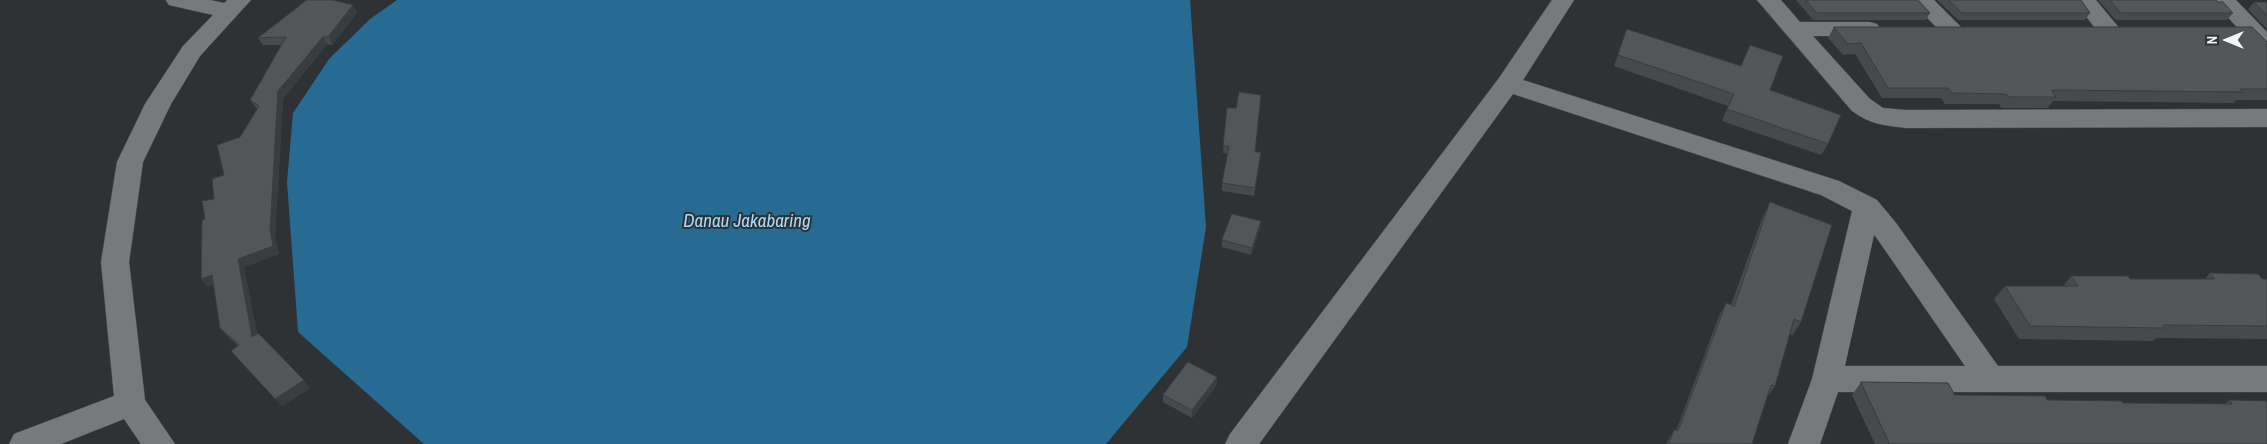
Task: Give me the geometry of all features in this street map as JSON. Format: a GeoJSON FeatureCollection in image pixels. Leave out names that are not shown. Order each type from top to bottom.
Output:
{"type":"FeatureCollection","features":[{"type":"Feature","properties":{"kind":"street"},"geometry":{"type":"LineString","coordinates":[[177,0],[234,5]]}},
{"type":"Feature","properties":{"kind":"street"},"geometry":{"type":"LineString","coordinates":[[1241,444],[1508,84],[1563,0]]}},
{"type":"Feature","properties":{"kind":"street"},"geometry":{"type":"LineString","coordinates":[[1768,0],[1862,105],[1877,116],[1906,119],[2267,118]]}},
{"type":"Feature","properties":{"kind":"street"},"geometry":{"type":"LineString","coordinates":[[1922,0],[1965,29]]}},
{"type":"Feature","properties":{"kind":"street"},"geometry":{"type":"LineString","coordinates":[[1948,0],[1965,29]]}},
{"type":"Feature","properties":{"kind":"street"},"geometry":{"type":"LineString","coordinates":[[2080,29],[2118,29],[2084,0]]}},
{"type":"Feature","properties":{"kind":"street"},"geometry":{"type":"LineString","coordinates":[[2223,0],[2259,38]]}},
{"type":"Feature","properties":{"kind":"street"},"geometry":{"type":"LineString","coordinates":[[159,444],[130,403],[115,262],[130,162],[158,104],[191,51],[234,5]]}},
{"type":"Feature","properties":{"kind":"street"},"geometry":{"type":"LineString","coordinates":[[1793,29],[1892,29]]}},
{"type":"Feature","properties":{"kind":"street"},"geometry":{"type":"LineString","coordinates":[[1921,29],[1965,29]]}},
{"type":"Feature","properties":{"kind":"street"},"geometry":{"type":"LineString","coordinates":[[2222,29],[2259,38]]}},
{"type":"Feature","properties":{"kind":"street"},"geometry":{"type":"LineString","coordinates":[[1508,84],[1830,188],[1867,207],[1891,237],[1990,379]]}},
{"type":"Feature","properties":{"kind":"street"},"geometry":{"type":"LineString","coordinates":[[1804,444],[1828,379],[1867,207]]}},
{"type":"Feature","properties":{"kind":"street"},"geometry":{"type":"LineString","coordinates":[[1828,379],[2267,379]]}},
{"type":"Feature","properties":{"kind":"street"},"geometry":{"type":"LineString","coordinates":[[25,444],[130,403]]}},
{"type":"Feature","properties":{"kind":"water","name":"Danau Jakabaring"},"geometry":{"type":"Polygon","coordinates":[[[397,0],[1190,0],[1206,227],[1187,347],[1106,444],[424,444],[298,332],[287,182],[293,113],[329,59],[370,19],[397,0]]]}},
{"type":"Feature","properties":{"kind":"building"},"geometry":{"type":"Polygon","coordinates":[[[307,0],[333,0],[353,5],[328,37],[323,37],[278,91],[270,230],[273,246],[238,259],[252,337],[258,333],[304,380],[275,399],[231,351],[239,345],[220,328],[212,275],[201,279],[202,220],[205,219],[202,201],[214,199],[212,179],[224,175],[217,145],[240,137],[259,106],[250,100],[286,37],[258,38],[307,0]]]}},
{"type":"Feature","properties":{"kind":"building"},"geometry":{"type":"Polygon","coordinates":[[[1806,0],[1918,0],[1930,13],[1817,13],[1806,0]]]}},
{"type":"Feature","properties":{"kind":"building"},"geometry":{"type":"Polygon","coordinates":[[[1949,0],[2081,0],[2090,13],[1962,13],[1949,0]]]}},
{"type":"Feature","properties":{"kind":"building"},"geometry":{"type":"Polygon","coordinates":[[[2110,0],[2216,0],[2223,2],[2233,13],[2121,13],[2110,0]]]}},
{"type":"Feature","properties":{"kind":"building"},"geometry":{"type":"Polygon","coordinates":[[[2254,2],[2267,2],[2267,15],[2254,2]]]}},
{"type":"Feature","properties":{"kind":"building"},"geometry":{"type":"Polygon","coordinates":[[[1834,27],[2252,27],[2267,42],[2267,89],[2240,89],[2243,92],[2051,90],[2056,97],[2009,97],[2006,94],[1952,93],[1948,88],[1888,88],[1861,43],[1848,44],[1834,27]]]}},
{"type":"Feature","properties":{"kind":"building"},"geometry":{"type":"Polygon","coordinates":[[[1627,29],[1741,66],[1750,45],[1783,56],[1770,90],[1841,115],[1828,144],[1727,109],[1734,94],[1618,55],[1627,29]]]}},
{"type":"Feature","properties":{"kind":"building"},"geometry":{"type":"Polygon","coordinates":[[[1239,92],[1261,95],[1255,152],[1261,152],[1255,188],[1222,183],[1229,146],[1223,146],[1227,108],[1236,108],[1239,92]]]}},
{"type":"Feature","properties":{"kind":"building"},"geometry":{"type":"Polygon","coordinates":[[[1770,202],[1832,225],[1801,322],[1794,319],[1775,386],[1771,385],[1752,444],[1669,444],[1674,430],[1678,431],[1726,303],[1734,306],[1770,202]]]}},
{"type":"Feature","properties":{"kind":"building"},"geometry":{"type":"Polygon","coordinates":[[[1232,214],[1261,221],[1252,248],[1222,240],[1232,214]]]}},
{"type":"Feature","properties":{"kind":"building"},"geometry":{"type":"Polygon","coordinates":[[[2210,273],[2258,274],[2262,279],[2267,279],[2267,326],[2163,325],[2165,328],[2030,326],[2005,286],[2078,286],[2071,276],[2128,276],[2130,279],[2214,279],[2210,273]]]}},
{"type":"Feature","properties":{"kind":"building"},"geometry":{"type":"Polygon","coordinates":[[[1188,362],[1217,377],[1192,410],[1163,395],[1188,362]]]}},
{"type":"Feature","properties":{"kind":"building"},"geometry":{"type":"Polygon","coordinates":[[[1861,382],[1948,383],[1955,395],[2045,396],[2047,400],[2232,404],[2229,400],[2267,401],[2267,444],[1890,444],[1861,382]]]}}]}
